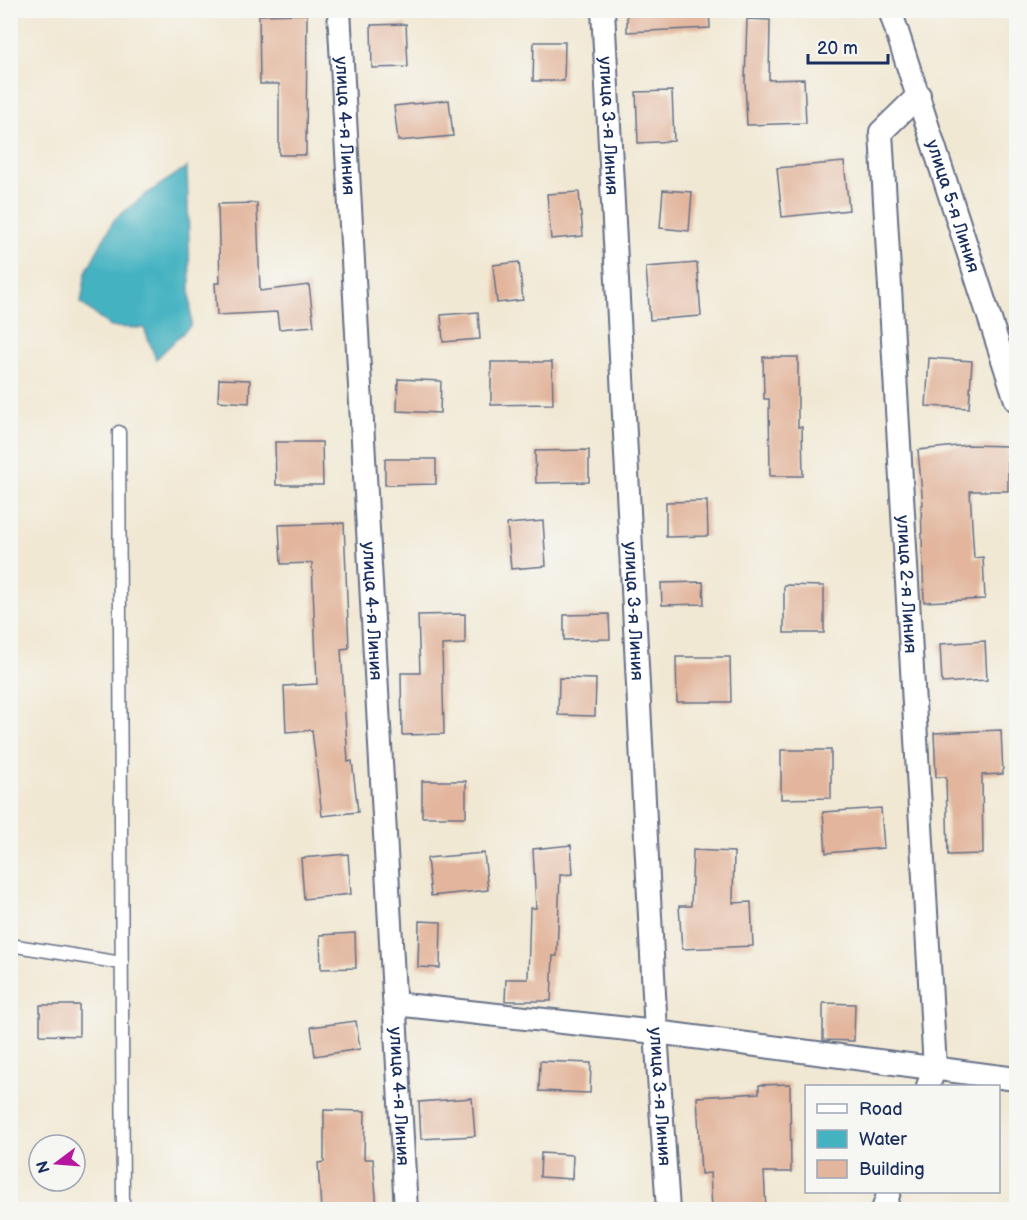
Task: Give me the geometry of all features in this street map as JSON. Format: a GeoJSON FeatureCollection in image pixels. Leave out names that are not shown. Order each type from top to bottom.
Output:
{"type":"FeatureCollection","features":[{"type":"Feature","properties":{"kind":"street","name":"улица 4-я Линия"},"geometry":{"type":"LineString","coordinates":[[339,10],[406,1209]]}},
{"type":"Feature","properties":{"kind":"street","name":"улица 3-я Линия"},"geometry":{"type":"LineString","coordinates":[[603,10],[656,1032],[668,1209]]}},
{"type":"Feature","properties":{"kind":"street","name":"улица 5-я Линия"},"geometry":{"type":"LineString","coordinates":[[890,10],[1017,400]]}},
{"type":"Feature","properties":{"kind":"street","name":"улица 2-я Линия"},"geometry":{"type":"LineString","coordinates":[[919,95],[881,132],[931,1077]]}},
{"type":"Feature","properties":{"kind":"street"},"geometry":{"type":"LineString","coordinates":[[395,1004],[656,1032],[931,1077],[1017,1079]]}},
{"type":"Feature","properties":{"kind":"street"},"geometry":{"type":"LineString","coordinates":[[883,1209],[888,1193]]}},
{"type":"Feature","properties":{"kind":"lane"},"geometry":{"type":"LineString","coordinates":[[119,432],[123,1209]]}},
{"type":"Feature","properties":{"kind":"lane"},"geometry":{"type":"LineString","coordinates":[[10,945],[122,963]]}},
{"type":"Feature","properties":{"kind":"water"},"geometry":{"type":"Polygon","coordinates":[[[187,167],[191,325],[156,359],[144,328],[111,327],[81,303],[86,272],[114,220],[145,195],[187,167]]]}},
{"type":"Feature","properties":{"kind":"building"},"geometry":{"type":"Polygon","coordinates":[[[627,10],[709,10],[710,28],[627,32],[627,10]]]}},
{"type":"Feature","properties":{"kind":"building"},"geometry":{"type":"Polygon","coordinates":[[[307,14],[306,155],[279,155],[279,84],[260,84],[259,15],[307,14]]]}},
{"type":"Feature","properties":{"kind":"building"},"geometry":{"type":"Polygon","coordinates":[[[747,19],[770,20],[769,80],[804,79],[806,123],[747,125],[745,81],[747,19]]]}},
{"type":"Feature","properties":{"kind":"building"},"geometry":{"type":"Polygon","coordinates":[[[406,24],[408,67],[372,68],[371,25],[406,24]]]}},
{"type":"Feature","properties":{"kind":"building"},"geometry":{"type":"Polygon","coordinates":[[[534,42],[565,42],[564,81],[533,81],[534,42]]]}},
{"type":"Feature","properties":{"kind":"building"},"geometry":{"type":"Polygon","coordinates":[[[672,91],[674,141],[638,143],[636,92],[672,91]]]}},
{"type":"Feature","properties":{"kind":"building"},"geometry":{"type":"Polygon","coordinates":[[[449,100],[453,136],[398,141],[394,106],[449,100]]]}},
{"type":"Feature","properties":{"kind":"building"},"geometry":{"type":"Polygon","coordinates":[[[844,162],[849,210],[782,217],[777,168],[844,162]]]}},
{"type":"Feature","properties":{"kind":"building"},"geometry":{"type":"Polygon","coordinates":[[[663,190],[692,192],[689,231],[660,228],[663,190]]]}},
{"type":"Feature","properties":{"kind":"building"},"geometry":{"type":"Polygon","coordinates":[[[579,192],[583,236],[551,239],[547,194],[579,192]]]}},
{"type":"Feature","properties":{"kind":"building"},"geometry":{"type":"Polygon","coordinates":[[[257,203],[260,291],[309,285],[314,326],[279,329],[277,312],[217,315],[215,283],[220,283],[218,204],[257,203]]]}},
{"type":"Feature","properties":{"kind":"building"},"geometry":{"type":"Polygon","coordinates":[[[519,262],[523,300],[497,303],[493,265],[519,262]]]}},
{"type":"Feature","properties":{"kind":"building"},"geometry":{"type":"Polygon","coordinates":[[[697,263],[701,316],[650,320],[646,267],[697,263]]]}},
{"type":"Feature","properties":{"kind":"building"},"geometry":{"type":"Polygon","coordinates":[[[478,312],[480,339],[443,342],[441,315],[478,312]]]}},
{"type":"Feature","properties":{"kind":"building"},"geometry":{"type":"Polygon","coordinates":[[[763,357],[798,357],[798,427],[802,427],[803,476],[770,476],[769,399],[764,399],[763,357]]]}},
{"type":"Feature","properties":{"kind":"building"},"geometry":{"type":"Polygon","coordinates":[[[929,358],[972,361],[969,408],[926,406],[929,358]]]}},
{"type":"Feature","properties":{"kind":"building"},"geometry":{"type":"Polygon","coordinates":[[[491,362],[552,362],[553,404],[491,405],[491,362]]]}},
{"type":"Feature","properties":{"kind":"building"},"geometry":{"type":"Polygon","coordinates":[[[219,379],[250,380],[249,403],[218,401],[219,379]]]}},
{"type":"Feature","properties":{"kind":"building"},"geometry":{"type":"Polygon","coordinates":[[[398,379],[441,381],[440,413],[397,411],[398,379]]]}},
{"type":"Feature","properties":{"kind":"building"},"geometry":{"type":"Polygon","coordinates":[[[275,442],[322,442],[323,485],[276,485],[275,442]]]}},
{"type":"Feature","properties":{"kind":"building"},"geometry":{"type":"Polygon","coordinates":[[[967,445],[1008,446],[1008,491],[970,491],[974,558],[983,557],[985,599],[924,602],[921,505],[923,505],[918,450],[967,445]]]}},
{"type":"Feature","properties":{"kind":"building"},"geometry":{"type":"Polygon","coordinates":[[[589,450],[589,482],[536,483],[535,451],[589,450]]]}},
{"type":"Feature","properties":{"kind":"building"},"geometry":{"type":"Polygon","coordinates":[[[385,459],[436,459],[436,484],[385,485],[385,459]]]}},
{"type":"Feature","properties":{"kind":"building"},"geometry":{"type":"Polygon","coordinates":[[[707,501],[708,536],[666,537],[666,502],[707,501]]]}},
{"type":"Feature","properties":{"kind":"building"},"geometry":{"type":"Polygon","coordinates":[[[543,521],[546,566],[511,569],[507,524],[543,521]]]}},
{"type":"Feature","properties":{"kind":"building"},"geometry":{"type":"Polygon","coordinates":[[[344,523],[349,648],[341,649],[348,762],[352,761],[358,812],[322,816],[312,730],[286,732],[284,686],[317,684],[312,563],[281,564],[279,525],[344,523]]]}},
{"type":"Feature","properties":{"kind":"building"},"geometry":{"type":"Polygon","coordinates":[[[703,582],[704,604],[662,605],[661,583],[703,582]]]}},
{"type":"Feature","properties":{"kind":"building"},"geometry":{"type":"Polygon","coordinates":[[[784,585],[824,586],[824,633],[784,633],[784,585]]]}},
{"type":"Feature","properties":{"kind":"building"},"geometry":{"type":"Polygon","coordinates":[[[465,614],[465,644],[442,645],[444,734],[402,735],[401,673],[420,673],[418,615],[465,614]]]}},
{"type":"Feature","properties":{"kind":"building"},"geometry":{"type":"Polygon","coordinates":[[[609,614],[610,639],[564,640],[564,615],[609,614]]]}},
{"type":"Feature","properties":{"kind":"building"},"geometry":{"type":"Polygon","coordinates":[[[985,641],[987,680],[942,683],[940,644],[985,641]]]}},
{"type":"Feature","properties":{"kind":"building"},"geometry":{"type":"Polygon","coordinates":[[[676,657],[730,657],[731,702],[677,702],[676,657]]]}},
{"type":"Feature","properties":{"kind":"building"},"geometry":{"type":"Polygon","coordinates":[[[559,678],[596,679],[595,716],[558,715],[559,678]]]}},
{"type":"Feature","properties":{"kind":"building"},"geometry":{"type":"Polygon","coordinates":[[[1001,730],[1003,774],[982,775],[983,854],[948,855],[946,777],[936,777],[934,733],[1001,730]]]}},
{"type":"Feature","properties":{"kind":"building"},"geometry":{"type":"Polygon","coordinates":[[[781,750],[831,750],[831,798],[781,799],[781,750]]]}},
{"type":"Feature","properties":{"kind":"building"},"geometry":{"type":"Polygon","coordinates":[[[422,781],[466,781],[466,817],[422,817],[422,781]]]}},
{"type":"Feature","properties":{"kind":"building"},"geometry":{"type":"Polygon","coordinates":[[[881,808],[884,848],[826,853],[823,812],[881,808]]]}},
{"type":"Feature","properties":{"kind":"building"},"geometry":{"type":"Polygon","coordinates":[[[571,845],[573,874],[560,875],[557,956],[553,956],[551,1001],[505,1001],[506,979],[528,979],[530,908],[536,908],[533,849],[571,845]]]}},
{"type":"Feature","properties":{"kind":"building"},"geometry":{"type":"Polygon","coordinates":[[[693,850],[734,852],[733,903],[751,902],[753,946],[682,949],[679,906],[691,906],[693,850]]]}},
{"type":"Feature","properties":{"kind":"building"},"geometry":{"type":"Polygon","coordinates":[[[484,853],[488,890],[431,896],[427,858],[484,853]]]}},
{"type":"Feature","properties":{"kind":"building"},"geometry":{"type":"Polygon","coordinates":[[[348,854],[351,894],[304,899],[301,858],[348,854]]]}},
{"type":"Feature","properties":{"kind":"building"},"geometry":{"type":"Polygon","coordinates":[[[419,921],[441,922],[440,968],[418,967],[419,921]]]}},
{"type":"Feature","properties":{"kind":"building"},"geometry":{"type":"Polygon","coordinates":[[[355,933],[356,968],[321,969],[320,935],[355,933]]]}},
{"type":"Feature","properties":{"kind":"building"},"geometry":{"type":"Polygon","coordinates":[[[823,1003],[855,1004],[854,1041],[823,1040],[823,1003]]]}},
{"type":"Feature","properties":{"kind":"building"},"geometry":{"type":"Polygon","coordinates":[[[40,1005],[79,1005],[79,1036],[40,1035],[40,1005]]]}},
{"type":"Feature","properties":{"kind":"building"},"geometry":{"type":"Polygon","coordinates":[[[356,1021],[360,1049],[315,1056],[311,1027],[356,1021]]]}},
{"type":"Feature","properties":{"kind":"building"},"geometry":{"type":"Polygon","coordinates":[[[540,1061],[591,1063],[590,1093],[539,1091],[540,1061]]]}},
{"type":"Feature","properties":{"kind":"building"},"geometry":{"type":"Polygon","coordinates":[[[790,1084],[791,1172],[764,1172],[766,1209],[712,1209],[710,1173],[701,1174],[697,1097],[759,1093],[759,1085],[790,1084]]]}},
{"type":"Feature","properties":{"kind":"building"},"geometry":{"type":"Polygon","coordinates":[[[472,1098],[475,1136],[421,1139],[419,1102],[472,1098]]]}},
{"type":"Feature","properties":{"kind":"building"},"geometry":{"type":"Polygon","coordinates":[[[324,1110],[365,1111],[364,1159],[373,1159],[377,1209],[321,1209],[318,1163],[324,1162],[324,1110]]]}},
{"type":"Feature","properties":{"kind":"building"},"geometry":{"type":"Polygon","coordinates":[[[541,1153],[573,1155],[572,1179],[540,1177],[541,1153]]]}}]}
